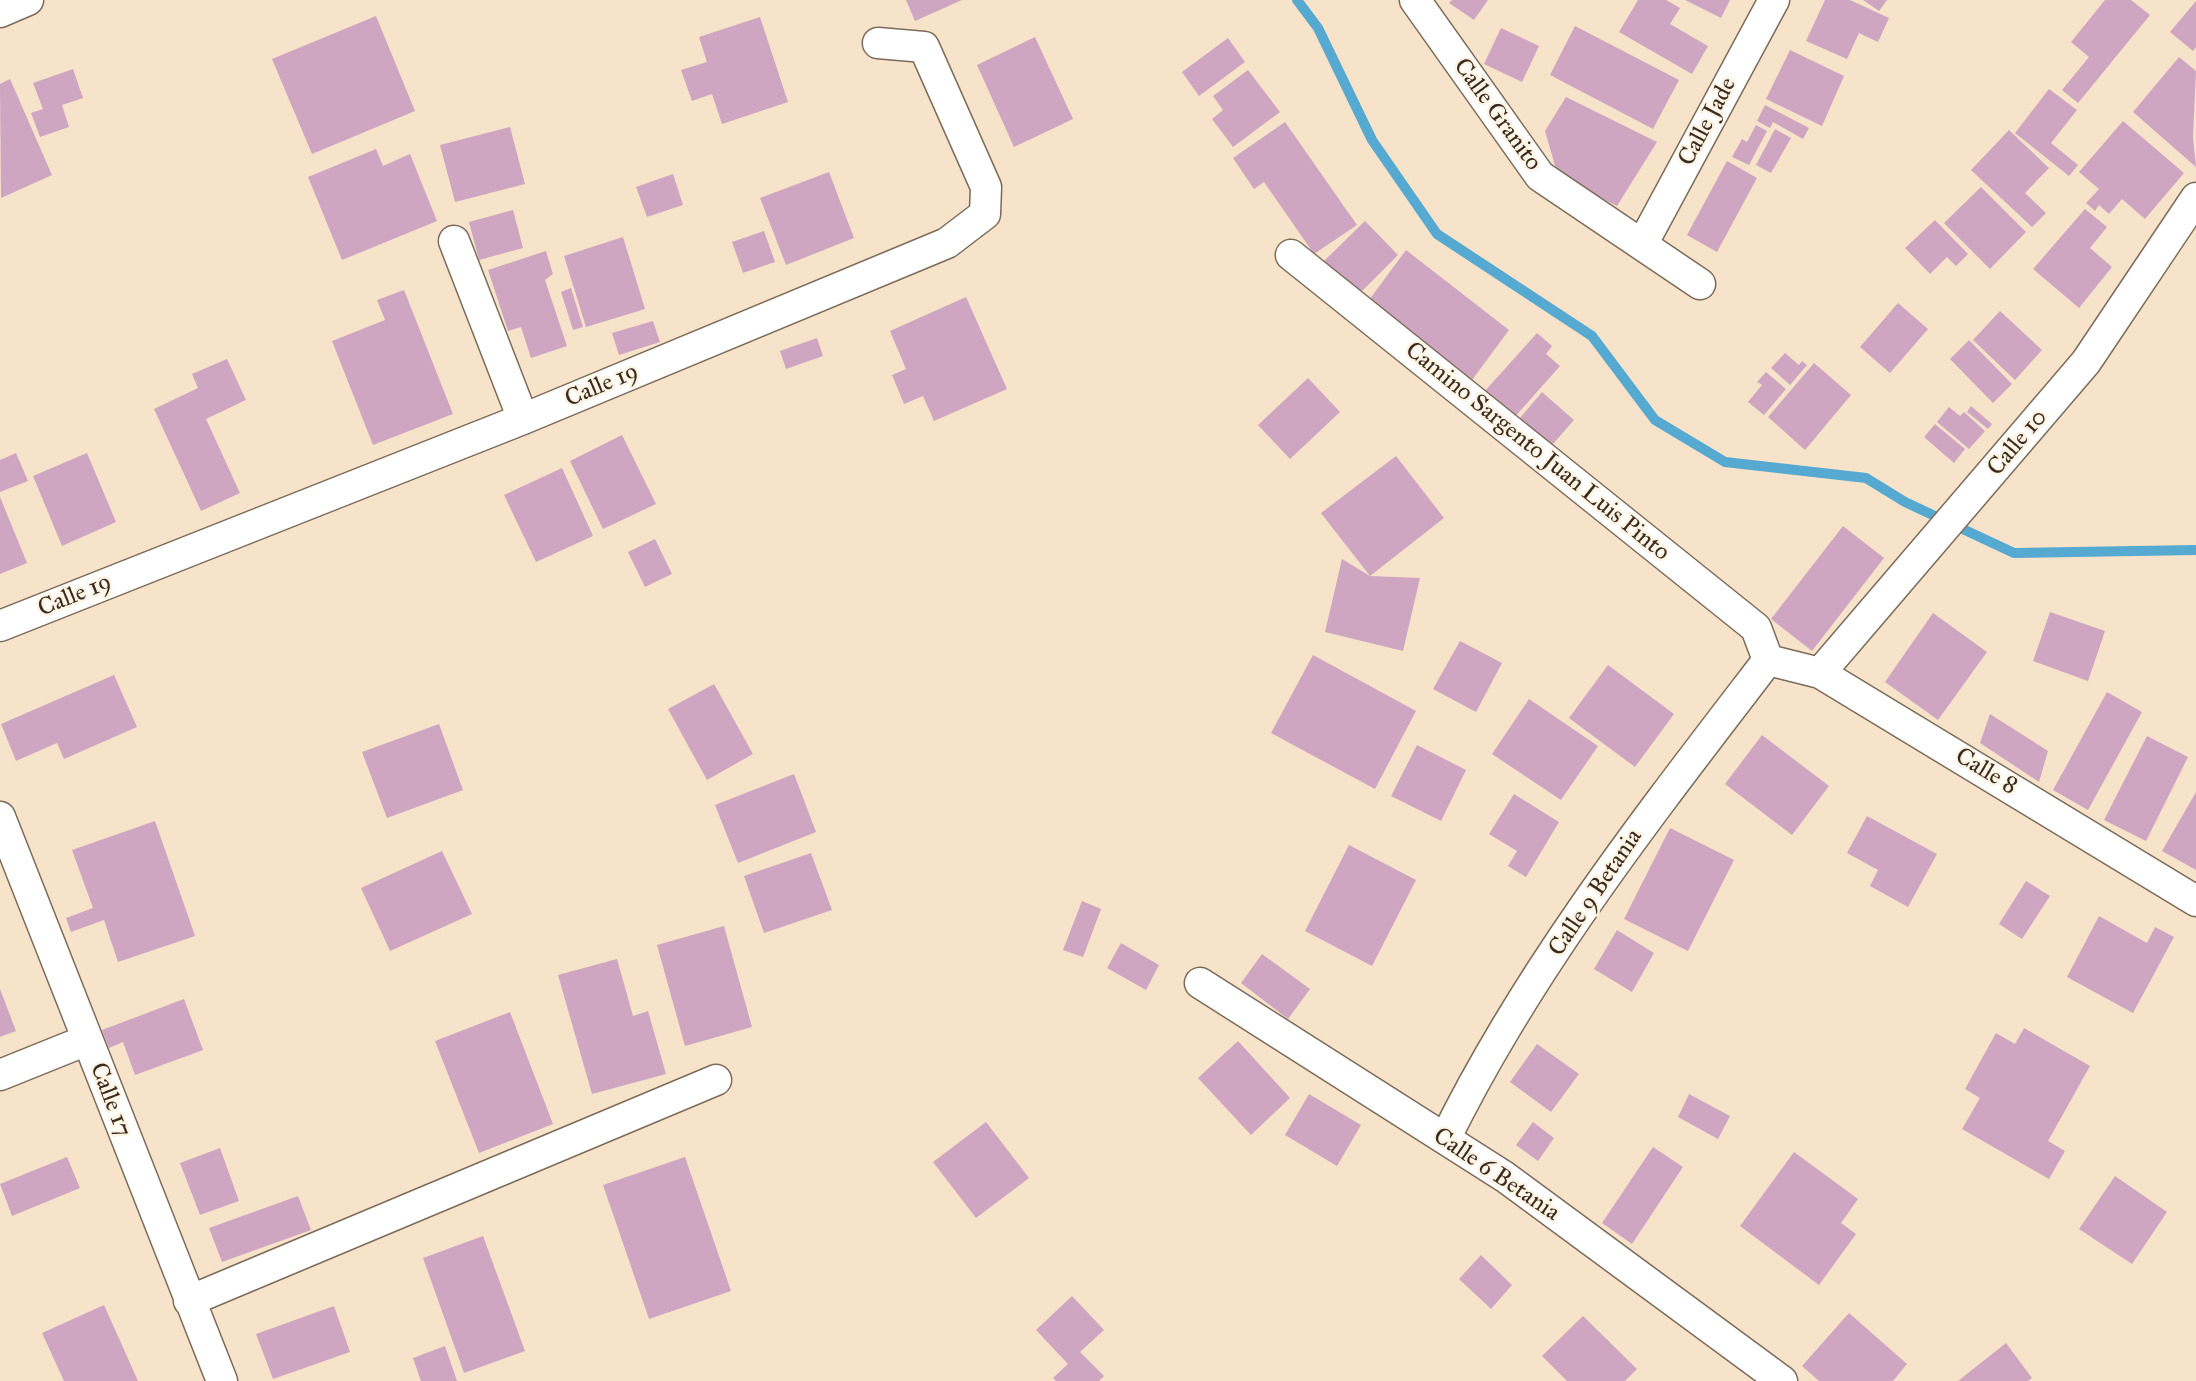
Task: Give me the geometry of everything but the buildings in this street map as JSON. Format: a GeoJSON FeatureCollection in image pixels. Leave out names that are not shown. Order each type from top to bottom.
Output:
{"type":"FeatureCollection","features":[{"type":"Feature","properties":{"kind":"street"},"geometry":{"type":"LineString","coordinates":[[0,12],[28,0]]}},
{"type":"Feature","properties":{"kind":"street","name":"Calle Granito"},"geometry":{"type":"LineString","coordinates":[[1415,0],[1540,176],[1700,284]]}},
{"type":"Feature","properties":{"kind":"street","name":"Calle Jade"},"geometry":{"type":"LineString","coordinates":[[1643,243],[1774,0]]}},
{"type":"Feature","properties":{"kind":"street","name":"Calle 19"},"geometry":{"type":"LineString","coordinates":[[0,626],[523,419],[947,243],[985,214],[986,187],[925,47],[878,44]]}},
{"type":"Feature","properties":{"kind":"street","name":"Calle 10"},"geometry":{"type":"LineString","coordinates":[[1820,673],[2086,362],[2196,198]]}},
{"type":"Feature","properties":{"kind":"street"},"geometry":{"type":"LineString","coordinates":[[454,241],[523,419]]}},
{"type":"Feature","properties":{"kind":"street","name":"Camino Sargento Juan Luis Pinto"},"geometry":{"type":"LineString","coordinates":[[1291,255],[1756,628],[1768,660]]}},
{"type":"Feature","properties":{"kind":"street","name":"Calle 8"},"geometry":{"type":"LineString","coordinates":[[1768,660],[1820,673],[2196,901]]}},
{"type":"Feature","properties":{"kind":"street","name":"Calle 9 Betania"},"geometry":{"type":"LineString","coordinates":[[1445,1139],[1474,1080],[1606,873],[1768,660]]}},
{"type":"Feature","properties":{"kind":"street","name":"Calle 17"},"geometry":{"type":"LineString","coordinates":[[0,817],[188,1301],[222,1381]]}},
{"type":"Feature","properties":{"kind":"street","name":"Calle 6 Betania"},"geometry":{"type":"LineString","coordinates":[[1200,983],[1505,1177],[1782,1381]]}},
{"type":"Feature","properties":{"kind":"street"},"geometry":{"type":"LineString","coordinates":[[0,1074],[87,1040]]}},
{"type":"Feature","properties":{"kind":"street"},"geometry":{"type":"LineString","coordinates":[[188,1301],[716,1080]]}},
{"type":"Feature","properties":{"kind":"waterway"},"geometry":{"type":"LineString","coordinates":[[1297,0],[1318,28],[1372,140],[1437,234],[1592,336],[1655,420],[1725,462],[1866,478],[1905,502],[2014,553],[2196,550]]}}]}
